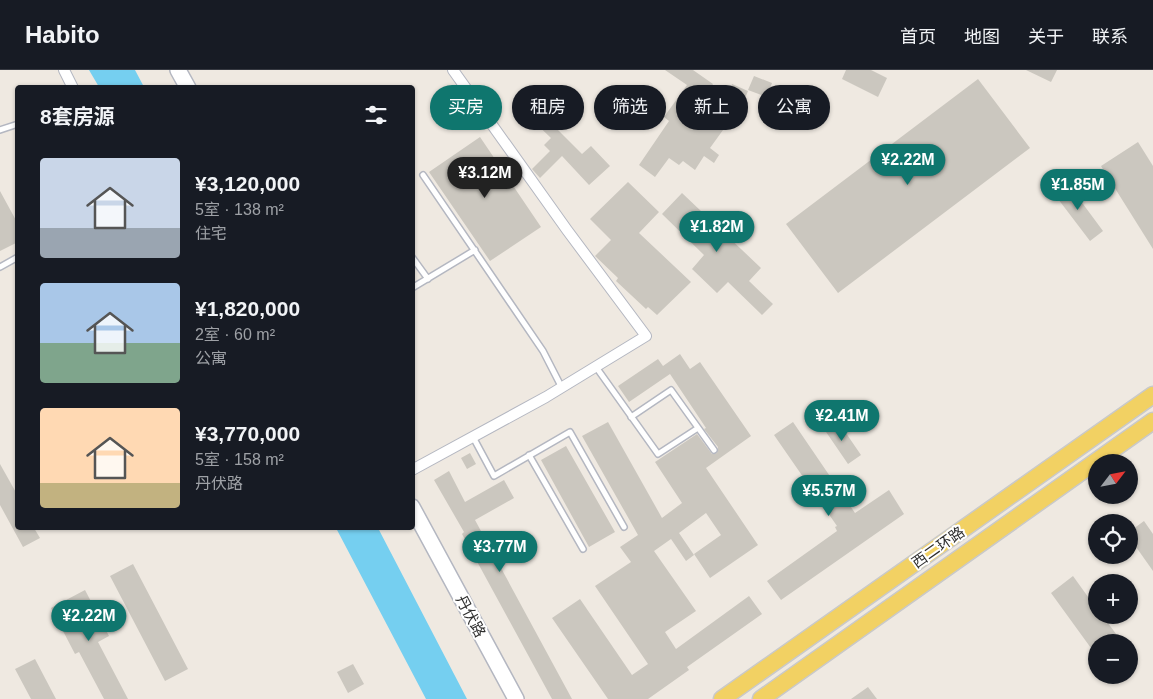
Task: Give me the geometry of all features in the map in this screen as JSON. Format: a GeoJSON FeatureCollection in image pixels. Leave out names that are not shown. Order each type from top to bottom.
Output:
{"type":"FeatureCollection","features":[{"type":"Feature","properties":{"kind":"main road"},"geometry":{"type":"LineString","coordinates":[[178,70],[186,85]]}},
{"type":"Feature","properties":{"kind":"main road","name":"西二环路"},"geometry":{"type":"LineString","coordinates":[[722,699],[1153,395]]}},
{"type":"Feature","properties":{"kind":"main road","name":"西二环路"},"geometry":{"type":"LineString","coordinates":[[761,699],[1153,421]]}},
{"type":"Feature","properties":{"kind":"main road","name":"丹伏路"},"geometry":{"type":"LineString","coordinates":[[415,513],[516,699]]}},
{"type":"Feature","properties":{"kind":"street"},"geometry":{"type":"LineString","coordinates":[[64,70],[72,85]]}},
{"type":"Feature","properties":{"kind":"street"},"geometry":{"type":"LineString","coordinates":[[415,468],[562,388],[646,336],[567,230],[453,70]]}},
{"type":"Feature","properties":{"kind":"lane"},"geometry":{"type":"LineString","coordinates":[[0,130],[15,125]]}},
{"type":"Feature","properties":{"kind":"lane"},"geometry":{"type":"LineString","coordinates":[[423,175],[543,351],[562,388]]}},
{"type":"Feature","properties":{"kind":"lane"},"geometry":{"type":"LineString","coordinates":[[415,286],[475,250]]}},
{"type":"Feature","properties":{"kind":"lane"},"geometry":{"type":"LineString","coordinates":[[0,267],[15,260]]}},
{"type":"Feature","properties":{"kind":"lane"},"geometry":{"type":"LineString","coordinates":[[415,261],[428,279]]}},
{"type":"Feature","properties":{"kind":"lane"},"geometry":{"type":"LineString","coordinates":[[596,367],[658,454],[698,428]]}},
{"type":"Feature","properties":{"kind":"lane"},"geometry":{"type":"LineString","coordinates":[[631,417],[671,390],[714,450]]}},
{"type":"Feature","properties":{"kind":"lane"},"geometry":{"type":"LineString","coordinates":[[473,437],[494,476],[570,432],[624,527]]}},
{"type":"Feature","properties":{"kind":"lane"},"geometry":{"type":"LineString","coordinates":[[529,456],[583,549]]}},
{"type":"Feature","properties":{"kind":"water"},"geometry":{"type":"Polygon","coordinates":[[[89,70],[135,70],[143,85],[98,85],[89,70]]]}},
{"type":"Feature","properties":{"kind":"water"},"geometry":{"type":"Polygon","coordinates":[[[337,530],[379,530],[467,699],[426,699],[337,530]]]}},
{"type":"Feature","properties":{"kind":"building"},"geometry":{"type":"Polygon","coordinates":[[[665,70],[693,70],[713,84],[687,85],[665,70]]]}},
{"type":"Feature","properties":{"kind":"building"},"geometry":{"type":"Polygon","coordinates":[[[846,70],[871,70],[887,78],[878,97],[842,79],[846,70]]]}},
{"type":"Feature","properties":{"kind":"building"},"geometry":{"type":"Polygon","coordinates":[[[1026,70],[1057,70],[1051,82],[1026,70]]]}},
{"type":"Feature","properties":{"kind":"building"},"geometry":{"type":"Polygon","coordinates":[[[754,76],[772,83],[771,85],[758,85],[758,94],[748,90],[754,76]]]}},
{"type":"Feature","properties":{"kind":"building"},"geometry":{"type":"Polygon","coordinates":[[[978,79],[1030,148],[838,293],[786,224],[978,79]]]}},
{"type":"Feature","properties":{"kind":"building"},"geometry":{"type":"Polygon","coordinates":[[[676,100],[676,130],[723,130],[710,148],[719,155],[714,163],[704,156],[695,170],[683,161],[679,165],[669,158],[655,177],[639,165],[663,130],[666,130],[669,121],[666,119],[666,114],[676,100]]]}},
{"type":"Feature","properties":{"kind":"building"},"geometry":{"type":"Polygon","coordinates":[[[543,130],[558,130],[582,154],[591,146],[610,166],[589,185],[562,156],[540,178],[532,169],[550,151],[544,145],[551,138],[543,130]]]}},
{"type":"Feature","properties":{"kind":"building"},"geometry":{"type":"Polygon","coordinates":[[[480,137],[541,227],[490,261],[429,172],[480,137]]]}},
{"type":"Feature","properties":{"kind":"building"},"geometry":{"type":"Polygon","coordinates":[[[1138,142],[1153,166],[1153,249],[1101,166],[1138,142]]]}},
{"type":"Feature","properties":{"kind":"building"},"geometry":{"type":"Polygon","coordinates":[[[1066,181],[1103,231],[1090,241],[1052,191],[1066,181]]]}},
{"type":"Feature","properties":{"kind":"building"},"geometry":{"type":"Polygon","coordinates":[[[628,182],[659,212],[639,233],[691,282],[657,315],[648,307],[646,309],[616,281],[618,278],[595,256],[611,240],[590,219],[628,182]]]}},
{"type":"Feature","properties":{"kind":"building"},"geometry":{"type":"Polygon","coordinates":[[[0,191],[15,218],[15,244],[0,251],[0,191]]]}},
{"type":"Feature","properties":{"kind":"building"},"geometry":{"type":"Polygon","coordinates":[[[682,193],[761,268],[749,281],[773,304],[762,315],[728,282],[717,293],[692,269],[704,255],[662,214],[682,193]]]}},
{"type":"Feature","properties":{"kind":"building"},"geometry":{"type":"Polygon","coordinates":[[[680,354],[690,369],[700,362],[751,436],[706,468],[758,545],[710,578],[694,554],[721,535],[706,513],[679,533],[694,555],[686,561],[671,539],[654,551],[696,611],[665,632],[676,649],[749,596],[762,614],[687,667],[689,670],[648,699],[608,699],[552,618],[580,599],[632,675],[648,664],[595,586],[631,562],[620,547],[638,535],[582,436],[608,422],[662,518],[682,503],[655,462],[697,434],[712,454],[717,453],[718,447],[704,429],[706,428],[670,374],[629,402],[618,386],[658,359],[663,366],[680,354]]]}},
{"type":"Feature","properties":{"kind":"building"},"geometry":{"type":"Polygon","coordinates":[[[837,420],[861,455],[848,464],[824,429],[837,420]]]}},
{"type":"Feature","properties":{"kind":"building"},"geometry":{"type":"Polygon","coordinates":[[[793,422],[855,513],[889,490],[904,514],[781,600],[767,581],[837,531],[835,527],[837,526],[774,435],[793,422]]]}},
{"type":"Feature","properties":{"kind":"building"},"geometry":{"type":"Polygon","coordinates":[[[566,446],[615,532],[589,547],[541,460],[566,446]]]}},
{"type":"Feature","properties":{"kind":"building"},"geometry":{"type":"Polygon","coordinates":[[[470,453],[476,464],[467,469],[461,458],[470,453]]]}},
{"type":"Feature","properties":{"kind":"building"},"geometry":{"type":"Polygon","coordinates":[[[0,464],[15,491],[15,530],[35,530],[40,538],[23,547],[0,505],[0,464]]]}},
{"type":"Feature","properties":{"kind":"building"},"geometry":{"type":"Polygon","coordinates":[[[449,471],[465,502],[504,480],[514,498],[475,520],[572,699],[552,699],[462,534],[464,532],[434,480],[449,471]]]}},
{"type":"Feature","properties":{"kind":"building"},"geometry":{"type":"Polygon","coordinates":[[[1144,521],[1153,534],[1153,571],[1138,550],[1138,525],[1144,521]]]}},
{"type":"Feature","properties":{"kind":"building"},"geometry":{"type":"Polygon","coordinates":[[[133,564],[188,669],[165,681],[110,576],[133,564]]]}},
{"type":"Feature","properties":{"kind":"building"},"geometry":{"type":"Polygon","coordinates":[[[1073,576],[1088,597],[1088,624],[1109,624],[1116,634],[1088,634],[1088,644],[1051,593],[1073,576]]]}},
{"type":"Feature","properties":{"kind":"building"},"geometry":{"type":"Polygon","coordinates":[[[85,590],[109,636],[98,642],[128,699],[104,699],[79,652],[75,654],[51,608],[85,590]]]}},
{"type":"Feature","properties":{"kind":"building"},"geometry":{"type":"Polygon","coordinates":[[[35,659],[56,699],[31,699],[15,669],[35,659]]]}},
{"type":"Feature","properties":{"kind":"building"},"geometry":{"type":"Polygon","coordinates":[[[353,664],[364,684],[348,693],[337,672],[353,664]]]}},
{"type":"Feature","properties":{"kind":"building"},"geometry":{"type":"Polygon","coordinates":[[[868,687],[877,699],[851,699],[868,687]]]}}]}
